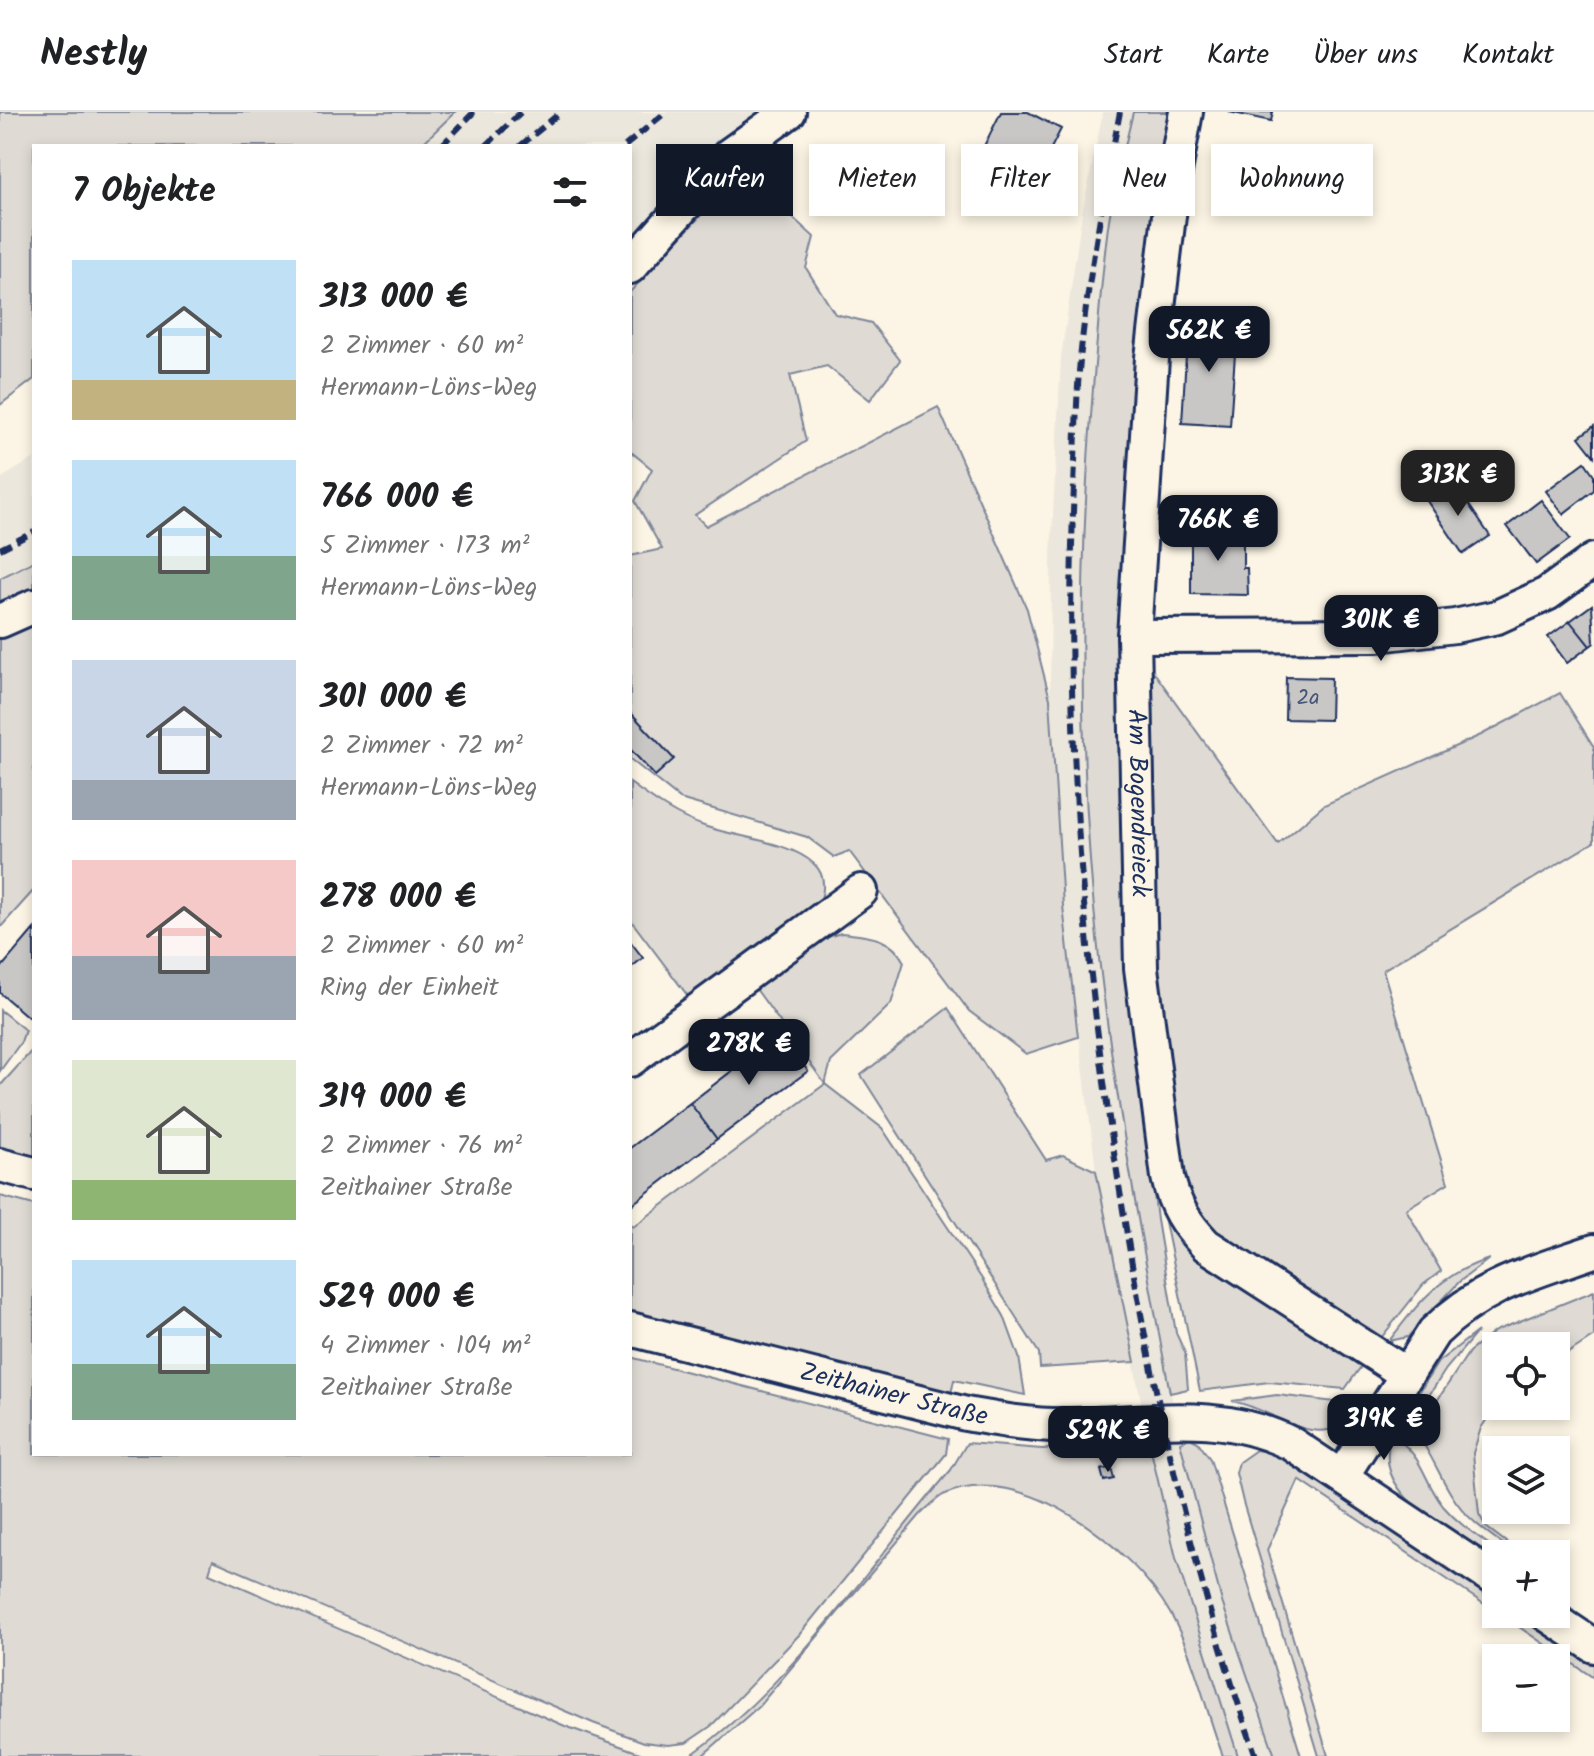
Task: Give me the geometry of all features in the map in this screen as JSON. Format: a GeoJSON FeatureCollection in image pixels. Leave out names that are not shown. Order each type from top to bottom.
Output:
{"type":"FeatureCollection","features":[{"type":"Feature","properties":{"kind":"street"},"geometry":{"type":"LineString","coordinates":[[632,265],[729,155],[789,112]]}},
{"type":"Feature","properties":{"kind":"street","name":"Am Bogendreieck"},"geometry":{"type":"LineString","coordinates":[[1186,112],[1173,182],[1152,358],[1134,636],[1141,968],[1173,1200],[1186,1223],[1206,1245],[1406,1374]]}},
{"type":"Feature","properties":{"kind":"street"},"geometry":{"type":"LineString","coordinates":[[1134,636],[1378,635],[1455,626],[1497,617],[1547,594],[1594,560]]}},
{"type":"Feature","properties":{"kind":"street"},"geometry":{"type":"LineString","coordinates":[[0,621],[32,607]]}},
{"type":"Feature","properties":{"kind":"street"},"geometry":{"type":"LineString","coordinates":[[632,1059],[861,891]]}},
{"type":"Feature","properties":{"kind":"street"},"geometry":{"type":"LineString","coordinates":[[0,1165],[32,1173]]}},
{"type":"Feature","properties":{"kind":"street"},"geometry":{"type":"LineString","coordinates":[[1342,1476],[1434,1332],[1474,1297],[1594,1251]]}},
{"type":"Feature","properties":{"kind":"street","name":"Zeithainer Straße"},"geometry":{"type":"LineString","coordinates":[[632,1330],[966,1414],[1014,1422],[1068,1425],[1185,1419],[1236,1423],[1282,1439],[1482,1571]]}},
{"type":"Feature","properties":{"kind":"street"},"geometry":{"type":"LineString","coordinates":[[1567,1628],[1594,1646]]}},
{"type":"Feature","properties":{"kind":"shaded area"},"geometry":{"type":"Polygon","coordinates":[[[0,112],[455,112],[422,144],[32,144],[32,381],[0,405],[0,112]]]}},
{"type":"Feature","properties":{"kind":"shaded area"},"geometry":{"type":"Polygon","coordinates":[[[455,112],[807,112],[772,144],[656,144],[656,216],[700,216],[632,290],[632,144],[422,144],[455,112]]]}},
{"type":"Feature","properties":{"kind":"shaded area"},"geometry":{"type":"Polygon","coordinates":[[[1103,112],[1133,112],[1126,144],[1096,144],[1103,112]]]}},
{"type":"Feature","properties":{"kind":"shaded area"},"geometry":{"type":"Polygon","coordinates":[[[1133,112],[1173,112],[1171,144],[1125,144],[1133,112]]]}},
{"type":"Feature","properties":{"kind":"shaded area"},"geometry":{"type":"Polygon","coordinates":[[[1094,155],[1094,216],[1110,216],[1088,454],[1082,695],[1089,845],[1100,960],[1135,1200],[1180,1442],[1222,1602],[1275,1756],[1238,1756],[1176,1558],[1149,1442],[1096,1171],[1063,906],[1050,699],[1051,554],[1061,357],[1082,213],[1094,155]]]}},
{"type":"Feature","properties":{"kind":"shaded area"},"geometry":{"type":"Polygon","coordinates":[[[700,216],[791,216],[814,237],[806,268],[835,314],[871,323],[900,360],[870,400],[827,366],[790,375],[806,441],[695,515],[706,526],[938,407],[1027,609],[1050,699],[1063,906],[1078,1037],[1026,1054],[969,1011],[849,851],[834,857],[807,837],[680,799],[632,761],[632,556],[662,549],[635,501],[652,469],[632,453],[632,290],[700,216]]]}},
{"type":"Feature","properties":{"kind":"shaded area"},"geometry":{"type":"Polygon","coordinates":[[[1110,216],[1168,216],[1128,970],[1157,1220],[1176,1333],[1185,1353],[1188,1389],[1170,1393],[1113,1067],[1099,958],[1087,816],[1082,673],[1085,530],[1093,388],[1110,216]]]}},
{"type":"Feature","properties":{"kind":"shaded area"},"geometry":{"type":"Polygon","coordinates":[[[32,459],[32,562],[0,578],[0,479],[32,459]]]}},
{"type":"Feature","properties":{"kind":"shaded area"},"geometry":{"type":"Polygon","coordinates":[[[32,562],[32,592],[0,608],[0,578],[32,562]]]}},
{"type":"Feature","properties":{"kind":"shaded area"},"geometry":{"type":"Polygon","coordinates":[[[32,623],[32,892],[0,928],[0,638],[32,623]]]}},
{"type":"Feature","properties":{"kind":"shaded area"},"geometry":{"type":"Polygon","coordinates":[[[1148,664],[1278,844],[1324,805],[1481,735],[1560,693],[1594,747],[1594,842],[1383,970],[1448,1183],[1406,1209],[1441,1271],[1423,1285],[1381,1338],[1291,1287],[1226,1243],[1202,1215],[1183,1174],[1154,966],[1148,664]]]}},
{"type":"Feature","properties":{"kind":"shaded area"},"geometry":{"type":"Polygon","coordinates":[[[632,784],[666,808],[694,822],[792,850],[814,864],[823,880],[823,892],[817,909],[691,1000],[632,922],[632,784]]]}},
{"type":"Feature","properties":{"kind":"shaded area"},"geometry":{"type":"Polygon","coordinates":[[[841,933],[885,942],[899,953],[904,962],[891,1004],[831,1062],[825,1084],[756,989],[818,940],[841,933]]]}},
{"type":"Feature","properties":{"kind":"shaded area"},"geometry":{"type":"Polygon","coordinates":[[[948,1008],[1046,1160],[1063,1155],[1096,1171],[1135,1362],[1040,1368],[1039,1353],[861,1075],[948,1008]]]}},
{"type":"Feature","properties":{"kind":"shaded area"},"geometry":{"type":"Polygon","coordinates":[[[0,1010],[25,1030],[21,1042],[0,1071],[0,1010]]]}},
{"type":"Feature","properties":{"kind":"shaded area"},"geometry":{"type":"Polygon","coordinates":[[[32,1050],[32,1157],[0,1149],[0,1086],[32,1050]]]}},
{"type":"Feature","properties":{"kind":"shaded area"},"geometry":{"type":"Polygon","coordinates":[[[825,1084],[882,1128],[982,1279],[1004,1316],[1019,1357],[1025,1395],[954,1380],[951,1394],[632,1315],[633,1227],[825,1084]]]}},
{"type":"Feature","properties":{"kind":"shaded area"},"geometry":{"type":"Polygon","coordinates":[[[0,1196],[32,1204],[32,1456],[632,1456],[632,1358],[948,1439],[946,1454],[799,1635],[711,1726],[686,1743],[668,1745],[644,1742],[593,1723],[213,1560],[209,1573],[565,1726],[648,1756],[0,1756],[0,1196]]]}},
{"type":"Feature","properties":{"kind":"shaded area"},"geometry":{"type":"Polygon","coordinates":[[[1164,1217],[1180,1237],[1365,1361],[1345,1389],[1269,1382],[1200,1391],[1164,1217]]]}},
{"type":"Feature","properties":{"kind":"shaded area"},"geometry":{"type":"Polygon","coordinates":[[[1489,1259],[1459,1282],[1408,1337],[1389,1341],[1421,1302],[1444,1281],[1489,1259]]]}},
{"type":"Feature","properties":{"kind":"shaded area"},"geometry":{"type":"Polygon","coordinates":[[[1594,1291],[1594,1336],[1570,1352],[1570,1332],[1495,1331],[1594,1291]]]}},
{"type":"Feature","properties":{"kind":"shaded area"},"geometry":{"type":"Polygon","coordinates":[[[1478,1331],[1446,1369],[1408,1428],[1399,1425],[1438,1362],[1478,1331]]]}},
{"type":"Feature","properties":{"kind":"shaded area"},"geometry":{"type":"Polygon","coordinates":[[[1482,1342],[1482,1420],[1486,1420],[1473,1453],[1479,1514],[1482,1524],[1503,1540],[1498,1540],[1465,1512],[1451,1494],[1416,1433],[1469,1352],[1482,1342]]]}},
{"type":"Feature","properties":{"kind":"shaded area"},"geometry":{"type":"Polygon","coordinates":[[[1277,1395],[1335,1402],[1360,1414],[1343,1425],[1312,1430],[1232,1401],[1277,1395]]]}},
{"type":"Feature","properties":{"kind":"shaded area"},"geometry":{"type":"Polygon","coordinates":[[[1392,1436],[1417,1460],[1443,1506],[1483,1540],[1482,1551],[1439,1524],[1403,1494],[1392,1477],[1388,1457],[1392,1436]]]}},
{"type":"Feature","properties":{"kind":"shaded area"},"geometry":{"type":"Polygon","coordinates":[[[1190,1438],[1198,1442],[1210,1459],[1301,1756],[1275,1756],[1222,1602],[1180,1442],[1190,1438]]]}},
{"type":"Feature","properties":{"kind":"shaded area"},"geometry":{"type":"Polygon","coordinates":[[[1149,1442],[1176,1558],[1238,1756],[1223,1756],[1179,1630],[1153,1588],[1130,1562],[1072,1516],[1040,1499],[1006,1489],[974,1487],[943,1495],[928,1507],[759,1706],[702,1756],[690,1756],[728,1726],[797,1658],[951,1470],[967,1443],[1042,1449],[1149,1442]]]}},
{"type":"Feature","properties":{"kind":"shaded area"},"geometry":{"type":"Polygon","coordinates":[[[1256,1450],[1277,1454],[1482,1587],[1482,1603],[1299,1480],[1267,1550],[1328,1756],[1319,1756],[1243,1502],[1236,1473],[1239,1462],[1256,1450]]]}},
{"type":"Feature","properties":{"kind":"shaded area"},"geometry":{"type":"Polygon","coordinates":[[[1521,1628],[1544,1628],[1568,1644],[1544,1644],[1521,1628]]]}},
{"type":"Feature","properties":{"kind":"shaded area"},"geometry":{"type":"Polygon","coordinates":[[[1570,1645],[1594,1661],[1594,1678],[1570,1662],[1570,1645]]]}},
{"type":"Feature","properties":{"kind":"building"},"geometry":{"type":"Polygon","coordinates":[[[1001,112],[1028,112],[1061,129],[1053,144],[985,144],[1001,112]]]}},
{"type":"Feature","properties":{"kind":"building"},"geometry":{"type":"Polygon","coordinates":[[[1229,112],[1273,112],[1271,121],[1229,112]]]}},
{"type":"Feature","properties":{"kind":"building"},"geometry":{"type":"Polygon","coordinates":[[[1188,322],[1237,325],[1230,426],[1182,423],[1188,322]]]}},
{"type":"Feature","properties":{"kind":"building"},"geometry":{"type":"Polygon","coordinates":[[[1594,426],[1594,456],[1579,437],[1594,426]]]}},
{"type":"Feature","properties":{"kind":"building"},"geometry":{"type":"Polygon","coordinates":[[[1585,462],[1594,475],[1594,490],[1563,514],[1546,491],[1585,462]]]}},
{"type":"Feature","properties":{"kind":"building"},"geometry":{"type":"Polygon","coordinates":[[[1454,483],[1490,536],[1463,554],[1427,501],[1454,483]]]}},
{"type":"Feature","properties":{"kind":"building"},"geometry":{"type":"Polygon","coordinates":[[[1541,500],[1570,539],[1536,564],[1507,526],[1541,500]]]}},
{"type":"Feature","properties":{"kind":"building"},"geometry":{"type":"Polygon","coordinates":[[[1191,530],[1243,530],[1243,568],[1247,568],[1248,595],[1191,594],[1191,530]]]}},
{"type":"Feature","properties":{"kind":"building"},"geometry":{"type":"Polygon","coordinates":[[[1592,605],[1594,643],[1590,646],[1570,621],[1592,605]]]}},
{"type":"Feature","properties":{"kind":"building"},"geometry":{"type":"Polygon","coordinates":[[[1570,621],[1590,646],[1567,663],[1548,637],[1570,621]]]}},
{"type":"Feature","properties":{"kind":"building"},"geometry":{"type":"Polygon","coordinates":[[[1286,677],[1331,678],[1330,720],[1285,719],[1286,677]]]}},
{"type":"Feature","properties":{"kind":"building"},"geometry":{"type":"Polygon","coordinates":[[[632,714],[674,759],[655,776],[632,751],[632,714]]]}},
{"type":"Feature","properties":{"kind":"building"},"geometry":{"type":"Polygon","coordinates":[[[32,931],[32,1012],[28,1017],[0,993],[0,969],[32,931]]]}},
{"type":"Feature","properties":{"kind":"building"},"geometry":{"type":"Polygon","coordinates":[[[632,944],[643,958],[632,966],[632,944]]]}},
{"type":"Feature","properties":{"kind":"building"},"geometry":{"type":"Polygon","coordinates":[[[780,1034],[808,1071],[717,1139],[690,1103],[780,1034]]]}},
{"type":"Feature","properties":{"kind":"building"},"geometry":{"type":"Polygon","coordinates":[[[690,1103],[717,1139],[632,1204],[632,1146],[690,1103]]]}},
{"type":"Feature","properties":{"kind":"building"},"geometry":{"type":"Polygon","coordinates":[[[1111,1467],[1114,1479],[1104,1481],[1101,1470],[1111,1467]]]}},
{"type":"Feature","properties":{"kind":"railway"},"geometry":{"type":"LineString","coordinates":[[443,144],[474,112]]}},
{"type":"Feature","properties":{"kind":"railway"},"geometry":{"type":"LineString","coordinates":[[488,144],[521,112]]}},
{"type":"Feature","properties":{"kind":"railway"},"geometry":{"type":"LineString","coordinates":[[522,144],[561,112]]}},
{"type":"Feature","properties":{"kind":"railway"},"geometry":{"type":"LineString","coordinates":[[627,144],[666,112]]}},
{"type":"Feature","properties":{"kind":"railway"},"geometry":{"type":"LineString","coordinates":[[1120,112],[1092,266],[1078,391],[1071,641],[1081,873],[1107,1104],[1148,1352],[1165,1434],[1206,1596],[1256,1756]]}},
{"type":"Feature","properties":{"kind":"railway"},"geometry":{"type":"LineString","coordinates":[[0,549],[32,533]]}}]}
